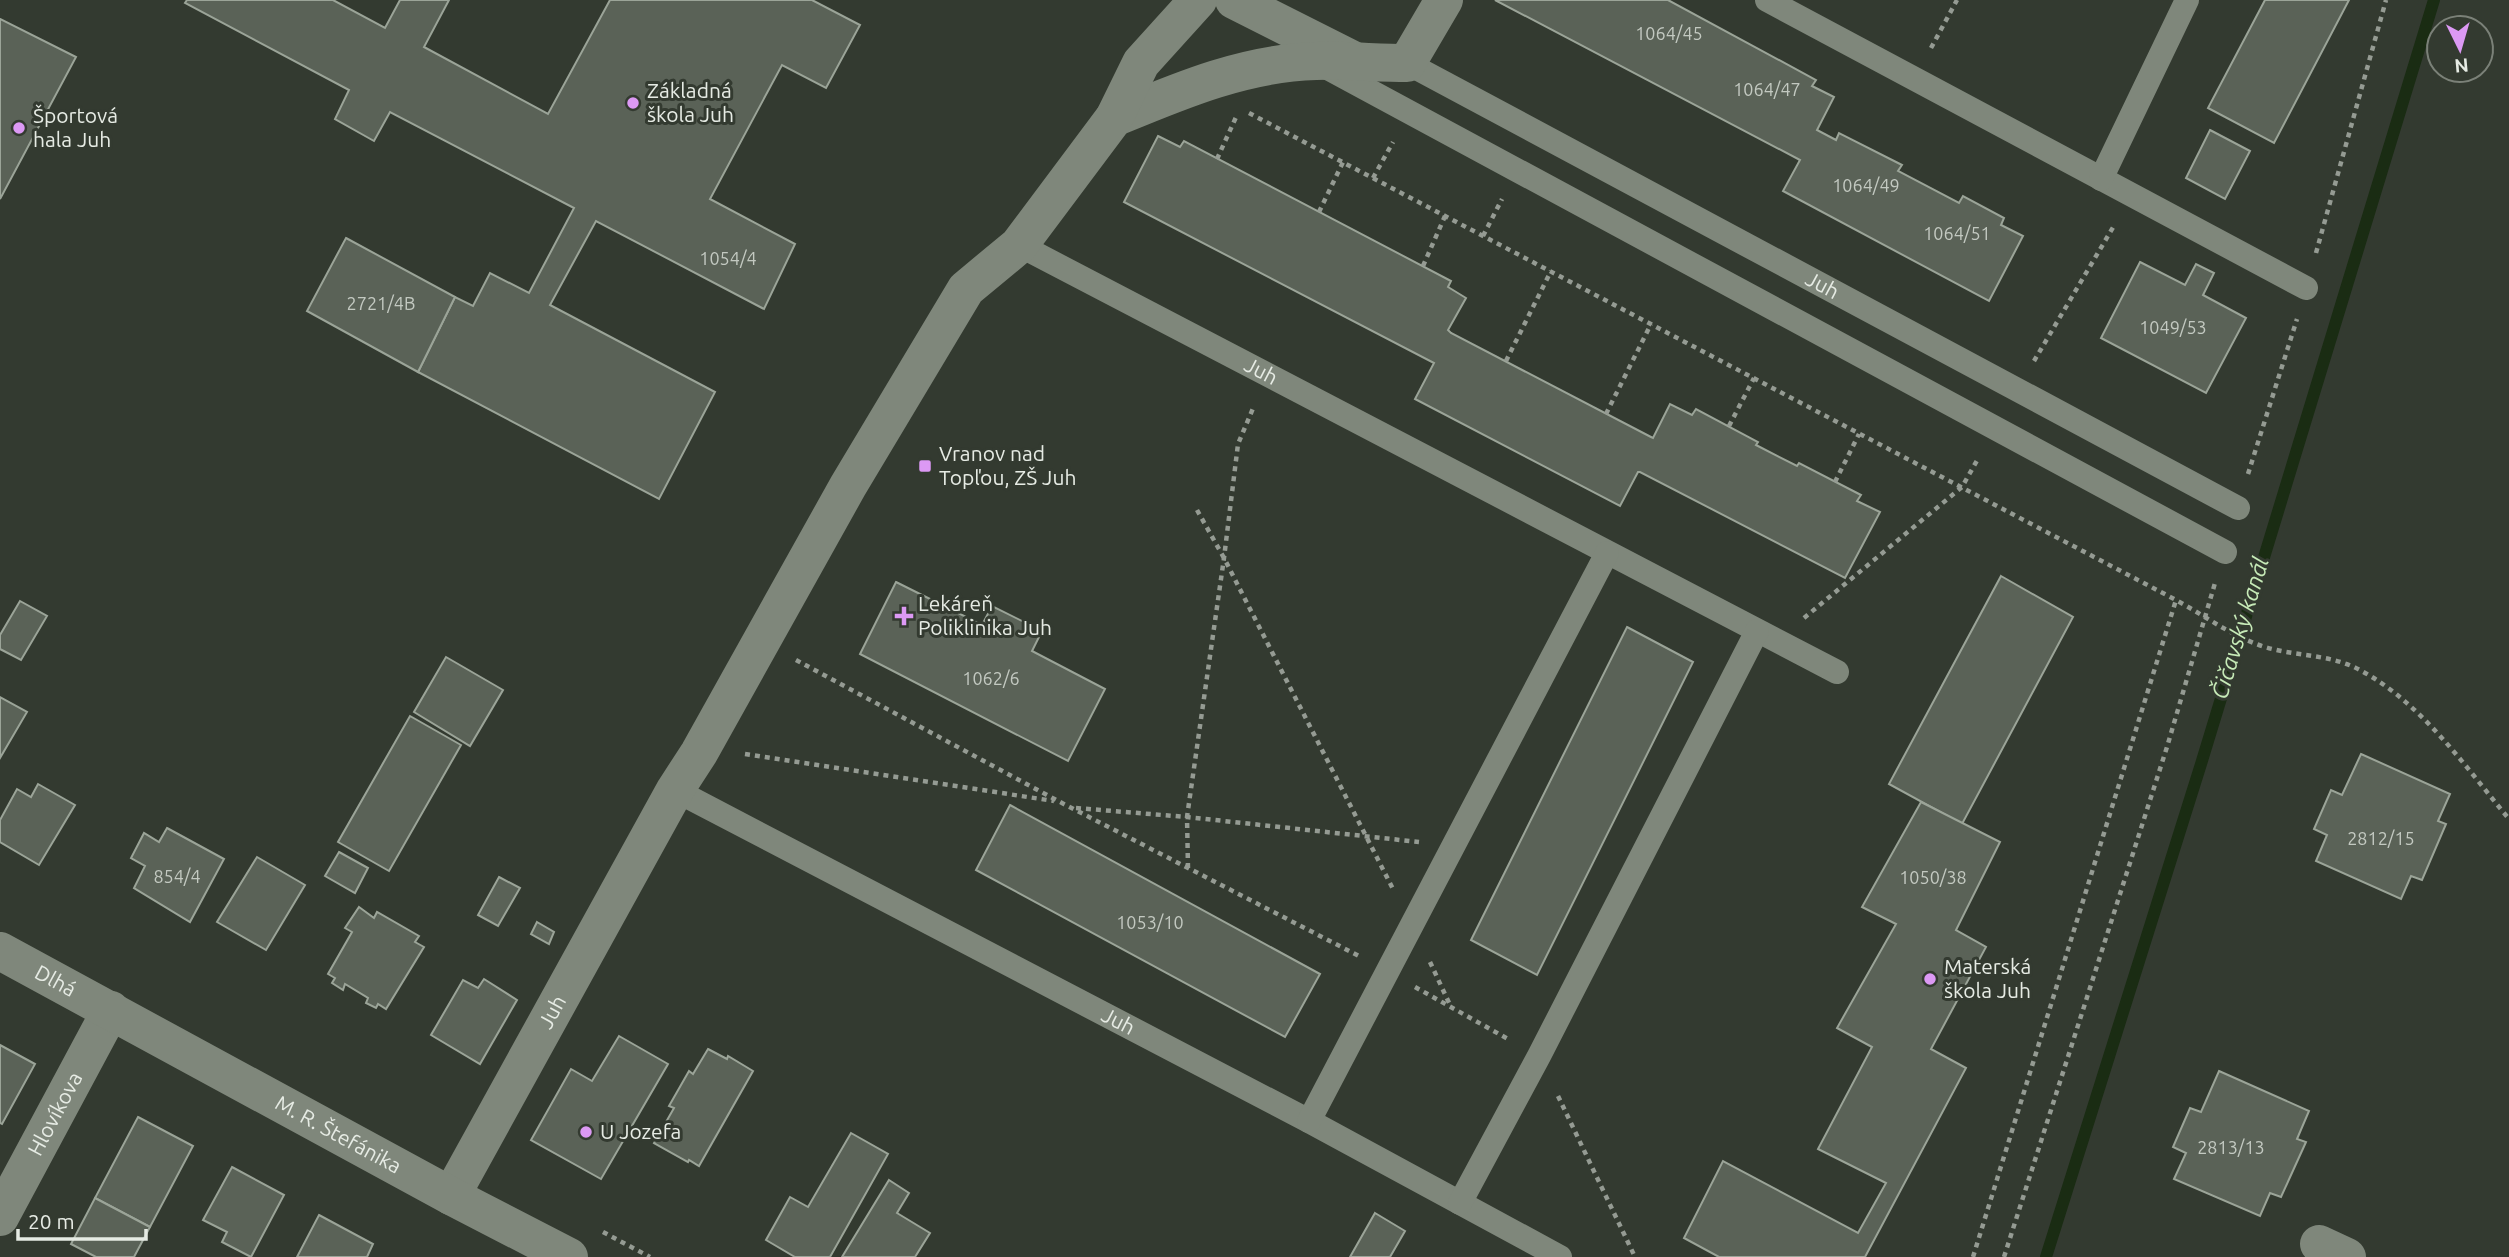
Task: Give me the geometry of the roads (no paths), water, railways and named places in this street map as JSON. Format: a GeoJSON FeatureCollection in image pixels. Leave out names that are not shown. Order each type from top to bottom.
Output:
{"type":"FeatureCollection","features":[{"type":"Feature","properties":{"kind":"street","name":"Juh"},"geometry":{"type":"LineString","coordinates":[[451,1196],[675,790],[699,753],[848,486],[966,289],[1019,245],[1114,118],[1141,62],[1198,0]]}},
{"type":"Feature","properties":{"kind":"street","name":"Juh"},"geometry":{"type":"LineString","coordinates":[[1234,0],[1359,63],[1407,63]]}},
{"type":"Feature","properties":{"kind":"street"},"geometry":{"type":"LineString","coordinates":[[1407,63],[1444,0]]}},
{"type":"Feature","properties":{"kind":"street"},"geometry":{"type":"LineString","coordinates":[[1114,118],[1222,76],[1267,66],[1315,61],[1359,63]]}},
{"type":"Feature","properties":{"kind":"street","name":"Dlhá"},"geometry":{"type":"LineString","coordinates":[[0,951],[111,1010]]}},
{"type":"Feature","properties":{"kind":"street","name":"M. R. Štefánika"},"geometry":{"type":"LineString","coordinates":[[111,1010],[451,1196],[569,1257]]}},
{"type":"Feature","properties":{"kind":"street","name":"Hlovíkova"},"geometry":{"type":"LineString","coordinates":[[0,1217],[111,1010]]}},
{"type":"Feature","properties":{"kind":"lane"},"geometry":{"type":"LineString","coordinates":[[1767,0],[2306,288]]}},
{"type":"Feature","properties":{"kind":"lane"},"geometry":{"type":"LineString","coordinates":[[2101,179],[2187,0]]}},
{"type":"Feature","properties":{"kind":"lane"},"geometry":{"type":"LineString","coordinates":[[1315,61],[2225,552]]}},
{"type":"Feature","properties":{"kind":"lane","name":"Juh"},"geometry":{"type":"LineString","coordinates":[[1407,63],[2238,508]]}},
{"type":"Feature","properties":{"kind":"lane","name":"Juh"},"geometry":{"type":"LineString","coordinates":[[1019,245],[1837,672]]}},
{"type":"Feature","properties":{"kind":"lane"},"geometry":{"type":"LineString","coordinates":[[1309,1121],[1607,553]]}},
{"type":"Feature","properties":{"kind":"lane"},"geometry":{"type":"LineString","coordinates":[[1460,1203],[1539,1056],[1757,631]]}},
{"type":"Feature","properties":{"kind":"lane","name":"Juh"},"geometry":{"type":"LineString","coordinates":[[675,790],[1309,1121],[1560,1257]]}},
{"type":"Feature","properties":{"kind":"waterway","name":"Čičavský kanál"},"geometry":{"type":"LineString","coordinates":[[2046,1257],[2201,764],[2434,0]]}},
{"type":"Feature","properties":{"kind":"place","name":"Základná škola Juh"},"geometry":{"type":"Point","coordinates":[633,103]}},
{"type":"Feature","properties":{"kind":"place","name":"Športová hala Juh"},"geometry":{"type":"Point","coordinates":[19,128]}},
{"type":"Feature","properties":{"kind":"place","name":"Vranov nad Topľou, ZŠ Juh"},"geometry":{"type":"Point","coordinates":[925,466]}},
{"type":"Feature","properties":{"kind":"place","name":"Lekáreň Poliklinika Juh"},"geometry":{"type":"Point","coordinates":[904,616]}},
{"type":"Feature","properties":{"kind":"place","name":"Materská škola Juh"},"geometry":{"type":"Point","coordinates":[1930,979]}},
{"type":"Feature","properties":{"kind":"place","name":"U Jozefa"},"geometry":{"type":"Point","coordinates":[586,1132]}}]}
